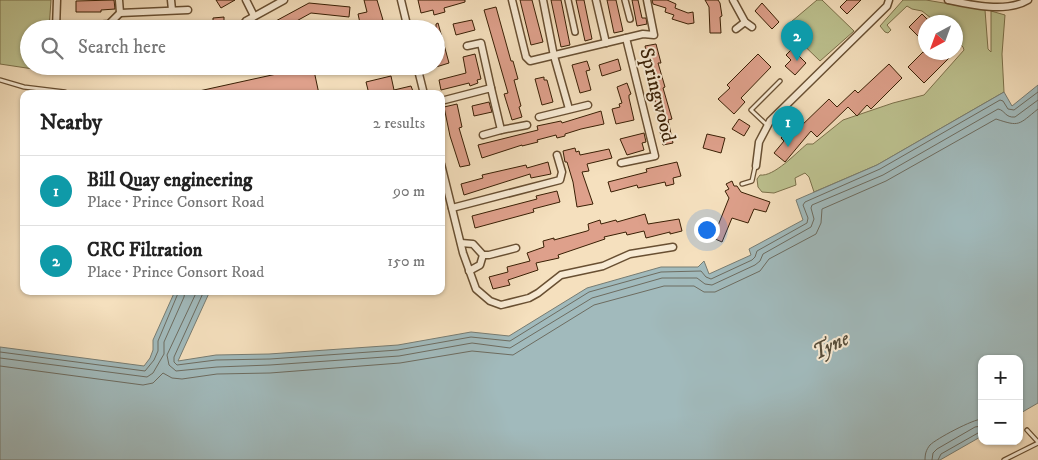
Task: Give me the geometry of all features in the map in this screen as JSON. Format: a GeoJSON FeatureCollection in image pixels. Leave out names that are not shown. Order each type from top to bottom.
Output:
{"type":"FeatureCollection","features":[{"type":"Feature","properties":{"kind":"street"},"geometry":{"type":"LineString","coordinates":[[56,20],[57,0]]}},
{"type":"Feature","properties":{"kind":"street"},"geometry":{"type":"LineString","coordinates":[[115,20],[120,13],[118,0]]}},
{"type":"Feature","properties":{"kind":"street"},"geometry":{"type":"LineString","coordinates":[[171,0],[172,10]]}},
{"type":"Feature","properties":{"kind":"street"},"geometry":{"type":"LineString","coordinates":[[246,0],[254,16]]}},
{"type":"Feature","properties":{"kind":"street"},"geometry":{"type":"LineString","coordinates":[[248,20],[284,0]]}},
{"type":"Feature","properties":{"kind":"street"},"geometry":{"type":"LineString","coordinates":[[401,0],[406,20]]}},
{"type":"Feature","properties":{"kind":"street"},"geometry":{"type":"LineString","coordinates":[[512,0],[528,60],[530,61],[643,34],[654,35],[647,0]]}},
{"type":"Feature","properties":{"kind":"street"},"geometry":{"type":"LineString","coordinates":[[543,0],[554,56],[569,109]]}},
{"type":"Feature","properties":{"kind":"street"},"geometry":{"type":"LineString","coordinates":[[568,0],[575,32]]}},
{"type":"Feature","properties":{"kind":"street"},"geometry":{"type":"LineString","coordinates":[[596,0],[606,43]]}},
{"type":"Feature","properties":{"kind":"street"},"geometry":{"type":"LineString","coordinates":[[626,0],[630,19]]}},
{"type":"Feature","properties":{"kind":"street"},"geometry":{"type":"LineString","coordinates":[[733,0],[745,22],[752,27]]}},
{"type":"Feature","properties":{"kind":"street"},"geometry":{"type":"LineString","coordinates":[[756,166],[759,142],[770,122],[887,6],[889,0]]}},
{"type":"Feature","properties":{"kind":"street"},"geometry":{"type":"LineString","coordinates":[[948,0],[1004,7],[1022,4],[1028,0]]}},
{"type":"Feature","properties":{"kind":"street"},"geometry":{"type":"LineString","coordinates":[[120,13],[188,10]]}},
{"type":"Feature","properties":{"kind":"street"},"geometry":{"type":"LineString","coordinates":[[736,29],[745,22]]}},
{"type":"Feature","properties":{"kind":"street","name":"Springwood"},"geometry":{"type":"LineString","coordinates":[[621,163],[655,156],[626,38]]}},
{"type":"Feature","properties":{"kind":"street"},"geometry":{"type":"LineString","coordinates":[[467,46],[481,43],[501,130]]}},
{"type":"Feature","properties":{"kind":"street"},"geometry":{"type":"LineString","coordinates":[[419,75],[423,90]]}},
{"type":"Feature","properties":{"kind":"street"},"geometry":{"type":"LineString","coordinates":[[445,100],[490,88]]}},
{"type":"Feature","properties":{"kind":"street"},"geometry":{"type":"LineString","coordinates":[[539,117],[588,105]]}},
{"type":"Feature","properties":{"kind":"street"},"geometry":{"type":"LineString","coordinates":[[483,134],[527,125]]}},
{"type":"Feature","properties":{"kind":"street"},"geometry":{"type":"LineString","coordinates":[[452,208],[560,180],[562,172],[557,155]]}},
{"type":"Feature","properties":{"kind":"street"},"geometry":{"type":"LineString","coordinates":[[445,180],[461,243],[476,289],[490,301],[502,305],[529,298],[561,275],[603,266],[630,254],[673,247]]}},
{"type":"Feature","properties":{"kind":"street"},"geometry":{"type":"LineString","coordinates":[[461,243],[473,244],[482,255]]}},
{"type":"Feature","properties":{"kind":"street"},"geometry":{"type":"LineString","coordinates":[[482,255],[516,248]]}},
{"type":"Feature","properties":{"kind":"street"},"geometry":{"type":"LineString","coordinates":[[470,271],[480,265],[482,255]]}},
{"type":"Feature","properties":{"kind":"lane"},"geometry":{"type":"LineString","coordinates":[[0,80],[24,87],[49,90]]}},
{"type":"Feature","properties":{"kind":"lane"},"geometry":{"type":"LineString","coordinates":[[767,126],[751,110],[780,81]]}},
{"type":"Feature","properties":{"kind":"lane"},"geometry":{"type":"LineString","coordinates":[[742,184],[752,181],[756,166]]}},
{"type":"Feature","properties":{"kind":"lane"},"geometry":{"type":"LineString","coordinates":[[1004,460],[1038,442],[1027,430]]}},
{"type":"Feature","properties":{"kind":"green space"},"geometry":{"type":"Polygon","coordinates":[[[0,0],[51,0],[50,20],[20,20],[20,67],[0,64],[0,0]]]}},
{"type":"Feature","properties":{"kind":"green space"},"geometry":{"type":"Polygon","coordinates":[[[817,0],[822,0],[854,31],[820,61],[785,27],[817,0]]]}},
{"type":"Feature","properties":{"kind":"green space"},"geometry":{"type":"Polygon","coordinates":[[[903,0],[926,0],[985,10],[988,49],[991,52],[991,11],[1005,15],[1002,54],[1004,92],[877,165],[814,192],[809,177],[805,173],[795,178],[796,185],[774,193],[762,192],[758,187],[757,179],[760,175],[772,172],[807,144],[813,144],[843,120],[924,95],[955,60],[963,60],[963,15],[927,15],[922,11],[907,6],[887,25],[891,30],[888,33],[880,26],[903,0]]]}},
{"type":"Feature","properties":{"kind":"water","name":"Tyne"},"geometry":{"type":"Polygon","coordinates":[[[1038,85],[1038,403],[1023,412],[1023,355],[978,355],[978,438],[940,460],[0,460],[0,347],[144,366],[150,358],[153,350],[153,340],[173,295],[208,295],[178,361],[216,355],[269,354],[398,345],[471,332],[509,336],[587,288],[661,267],[698,267],[704,261],[709,274],[751,255],[749,249],[803,220],[796,200],[877,165],[1004,92],[1012,106],[1038,85]]]}},
{"type":"Feature","properties":{"kind":"building"},"geometry":{"type":"Polygon","coordinates":[[[114,0],[115,9],[101,10],[101,12],[76,12],[76,1],[114,0]]]}},
{"type":"Feature","properties":{"kind":"building"},"geometry":{"type":"Polygon","coordinates":[[[216,0],[235,0],[221,8],[216,0]]]}},
{"type":"Feature","properties":{"kind":"building"},"geometry":{"type":"Polygon","coordinates":[[[364,0],[377,0],[383,20],[359,20],[358,14],[367,12],[364,0]]]}},
{"type":"Feature","properties":{"kind":"building"},"geometry":{"type":"Polygon","coordinates":[[[418,0],[465,0],[465,2],[444,8],[445,12],[434,15],[433,10],[421,13],[418,0]]]}},
{"type":"Feature","properties":{"kind":"building"},"geometry":{"type":"Polygon","coordinates":[[[520,0],[532,0],[543,42],[531,45],[520,0]]]}},
{"type":"Feature","properties":{"kind":"building"},"geometry":{"type":"Polygon","coordinates":[[[551,0],[561,0],[570,45],[561,47],[551,0]]]}},
{"type":"Feature","properties":{"kind":"building"},"geometry":{"type":"Polygon","coordinates":[[[576,0],[584,0],[592,39],[585,41],[576,0]]]}},
{"type":"Feature","properties":{"kind":"building"},"geometry":{"type":"Polygon","coordinates":[[[607,0],[616,0],[623,31],[614,33],[607,0]]]}},
{"type":"Feature","properties":{"kind":"building"},"geometry":{"type":"Polygon","coordinates":[[[632,0],[638,0],[642,18],[646,18],[647,24],[637,26],[632,0]]]}},
{"type":"Feature","properties":{"kind":"building"},"geometry":{"type":"Polygon","coordinates":[[[652,0],[667,0],[676,4],[675,8],[688,13],[693,12],[694,23],[688,24],[672,19],[674,15],[665,12],[666,8],[653,4],[652,0]]]}},
{"type":"Feature","properties":{"kind":"building"},"geometry":{"type":"Polygon","coordinates":[[[705,0],[718,0],[720,3],[722,16],[720,17],[721,33],[710,33],[709,7],[705,0]]]}},
{"type":"Feature","properties":{"kind":"building"},"geometry":{"type":"Polygon","coordinates":[[[847,0],[861,0],[847,14],[840,7],[847,0]]]}},
{"type":"Feature","properties":{"kind":"building"},"geometry":{"type":"Polygon","coordinates":[[[309,3],[350,7],[349,17],[311,13],[298,20],[278,20],[309,3]]]}},
{"type":"Feature","properties":{"kind":"building"},"geometry":{"type":"Polygon","coordinates":[[[762,3],[779,22],[772,29],[755,11],[762,3]]]}},
{"type":"Feature","properties":{"kind":"building"},"geometry":{"type":"Polygon","coordinates":[[[496,7],[518,79],[514,80],[522,117],[512,120],[504,94],[508,93],[484,10],[496,7]]]}},
{"type":"Feature","properties":{"kind":"building"},"geometry":{"type":"Polygon","coordinates":[[[224,17],[224,20],[213,20],[213,18],[224,17]]]}},
{"type":"Feature","properties":{"kind":"building"},"geometry":{"type":"Polygon","coordinates":[[[918,18],[918,36],[909,27],[918,18]]]}},
{"type":"Feature","properties":{"kind":"building"},"geometry":{"type":"Polygon","coordinates":[[[472,20],[475,30],[456,35],[453,24],[472,20]]]}},
{"type":"Feature","properties":{"kind":"building"},"geometry":{"type":"Polygon","coordinates":[[[656,44],[661,63],[658,63],[665,87],[663,88],[672,119],[668,120],[673,143],[663,145],[659,127],[662,127],[654,97],[656,96],[645,46],[656,44]]]}},
{"type":"Feature","properties":{"kind":"building"},"geometry":{"type":"Polygon","coordinates":[[[445,48],[449,63],[445,64],[445,48]]]}},
{"type":"Feature","properties":{"kind":"building"},"geometry":{"type":"Polygon","coordinates":[[[792,49],[806,63],[795,75],[785,66],[791,60],[786,55],[792,49]]]}},
{"type":"Feature","properties":{"kind":"building"},"geometry":{"type":"Polygon","coordinates":[[[475,54],[481,79],[477,80],[478,83],[470,86],[469,83],[441,90],[439,80],[466,73],[463,57],[475,54]]]}},
{"type":"Feature","properties":{"kind":"building"},"geometry":{"type":"Polygon","coordinates":[[[758,54],[771,67],[741,98],[745,102],[734,114],[718,99],[730,88],[727,85],[758,54]]]}},
{"type":"Feature","properties":{"kind":"building"},"geometry":{"type":"Polygon","coordinates":[[[918,57],[918,60],[947,60],[924,83],[908,67],[918,57]]]}},
{"type":"Feature","properties":{"kind":"building"},"geometry":{"type":"Polygon","coordinates":[[[618,59],[621,70],[602,76],[599,65],[618,59]]]}},
{"type":"Feature","properties":{"kind":"building"},"geometry":{"type":"Polygon","coordinates":[[[587,61],[590,70],[586,71],[591,90],[580,93],[572,65],[587,61]]]}},
{"type":"Feature","properties":{"kind":"building"},"geometry":{"type":"Polygon","coordinates":[[[889,64],[902,78],[871,109],[867,105],[857,116],[848,107],[817,137],[811,131],[785,162],[774,153],[784,141],[781,138],[793,125],[798,129],[829,99],[837,107],[855,90],[858,93],[889,64]]]}},
{"type":"Feature","properties":{"kind":"building"},"geometry":{"type":"Polygon","coordinates":[[[272,75],[315,75],[318,90],[204,90],[272,75]]]}},
{"type":"Feature","properties":{"kind":"building"},"geometry":{"type":"Polygon","coordinates":[[[391,76],[394,90],[368,90],[366,82],[391,76]]]}},
{"type":"Feature","properties":{"kind":"building"},"geometry":{"type":"Polygon","coordinates":[[[544,77],[544,80],[547,80],[553,102],[542,105],[535,79],[544,77]]]}},
{"type":"Feature","properties":{"kind":"building"},"geometry":{"type":"Polygon","coordinates":[[[627,83],[631,94],[629,98],[634,120],[616,124],[612,109],[620,107],[619,104],[622,103],[617,87],[627,83]]]}},
{"type":"Feature","properties":{"kind":"building"},"geometry":{"type":"Polygon","coordinates":[[[411,86],[412,90],[394,90],[411,86]]]}},
{"type":"Feature","properties":{"kind":"building"},"geometry":{"type":"Polygon","coordinates":[[[489,102],[492,112],[474,116],[472,106],[489,102]]]}},
{"type":"Feature","properties":{"kind":"building"},"geometry":{"type":"Polygon","coordinates":[[[457,104],[462,127],[459,128],[470,165],[460,167],[450,136],[445,107],[457,104]]]}},
{"type":"Feature","properties":{"kind":"building"},"geometry":{"type":"Polygon","coordinates":[[[601,111],[604,124],[581,129],[557,138],[556,135],[537,140],[538,142],[522,145],[482,158],[478,145],[538,130],[537,126],[561,121],[562,123],[601,111]]]}},
{"type":"Feature","properties":{"kind":"building"},"geometry":{"type":"Polygon","coordinates":[[[739,119],[750,126],[744,136],[732,129],[739,119]]]}},
{"type":"Feature","properties":{"kind":"building"},"geometry":{"type":"Polygon","coordinates":[[[644,133],[646,142],[642,143],[644,150],[627,155],[620,139],[644,133]]]}},
{"type":"Feature","properties":{"kind":"building"},"geometry":{"type":"Polygon","coordinates":[[[707,134],[725,138],[721,153],[703,148],[707,134]]]}},
{"type":"Feature","properties":{"kind":"building"},"geometry":{"type":"Polygon","coordinates":[[[575,148],[576,152],[579,151],[580,155],[609,149],[612,158],[587,164],[589,171],[582,172],[593,204],[577,207],[573,182],[563,151],[575,148]]]}},
{"type":"Feature","properties":{"kind":"building"},"geometry":{"type":"Polygon","coordinates":[[[548,162],[551,174],[531,178],[530,174],[464,195],[461,184],[483,178],[482,175],[526,165],[527,168],[548,162]]]}},
{"type":"Feature","properties":{"kind":"building"},"geometry":{"type":"Polygon","coordinates":[[[677,162],[681,176],[673,178],[674,184],[666,186],[665,182],[638,188],[637,185],[611,192],[608,182],[647,172],[646,169],[677,162]]]}},
{"type":"Feature","properties":{"kind":"building"},"geometry":{"type":"Polygon","coordinates":[[[732,181],[734,186],[737,186],[741,192],[770,202],[766,212],[754,209],[748,223],[732,218],[722,242],[713,238],[729,198],[725,191],[729,189],[726,184],[732,181]]]}},
{"type":"Feature","properties":{"kind":"building"},"geometry":{"type":"Polygon","coordinates":[[[557,191],[560,202],[533,209],[534,212],[475,228],[472,216],[537,199],[536,196],[557,191]]]}},
{"type":"Feature","properties":{"kind":"building"},"geometry":{"type":"Polygon","coordinates":[[[645,214],[648,224],[679,219],[682,231],[646,238],[644,231],[627,235],[626,232],[604,237],[605,239],[558,255],[559,258],[536,263],[538,270],[508,280],[510,285],[493,289],[489,277],[508,272],[507,267],[530,261],[527,253],[544,247],[543,241],[587,231],[589,230],[588,224],[600,220],[601,224],[616,220],[617,222],[645,214]]]}},
{"type":"Feature","properties":{"kind":"place","name":"CRC Filtration"},"geometry":{"type":"Point","coordinates":[797,61]}},
{"type":"Feature","properties":{"kind":"place","name":"Bill Quay engineering"},"geometry":{"type":"Point","coordinates":[788,147]}}]}
